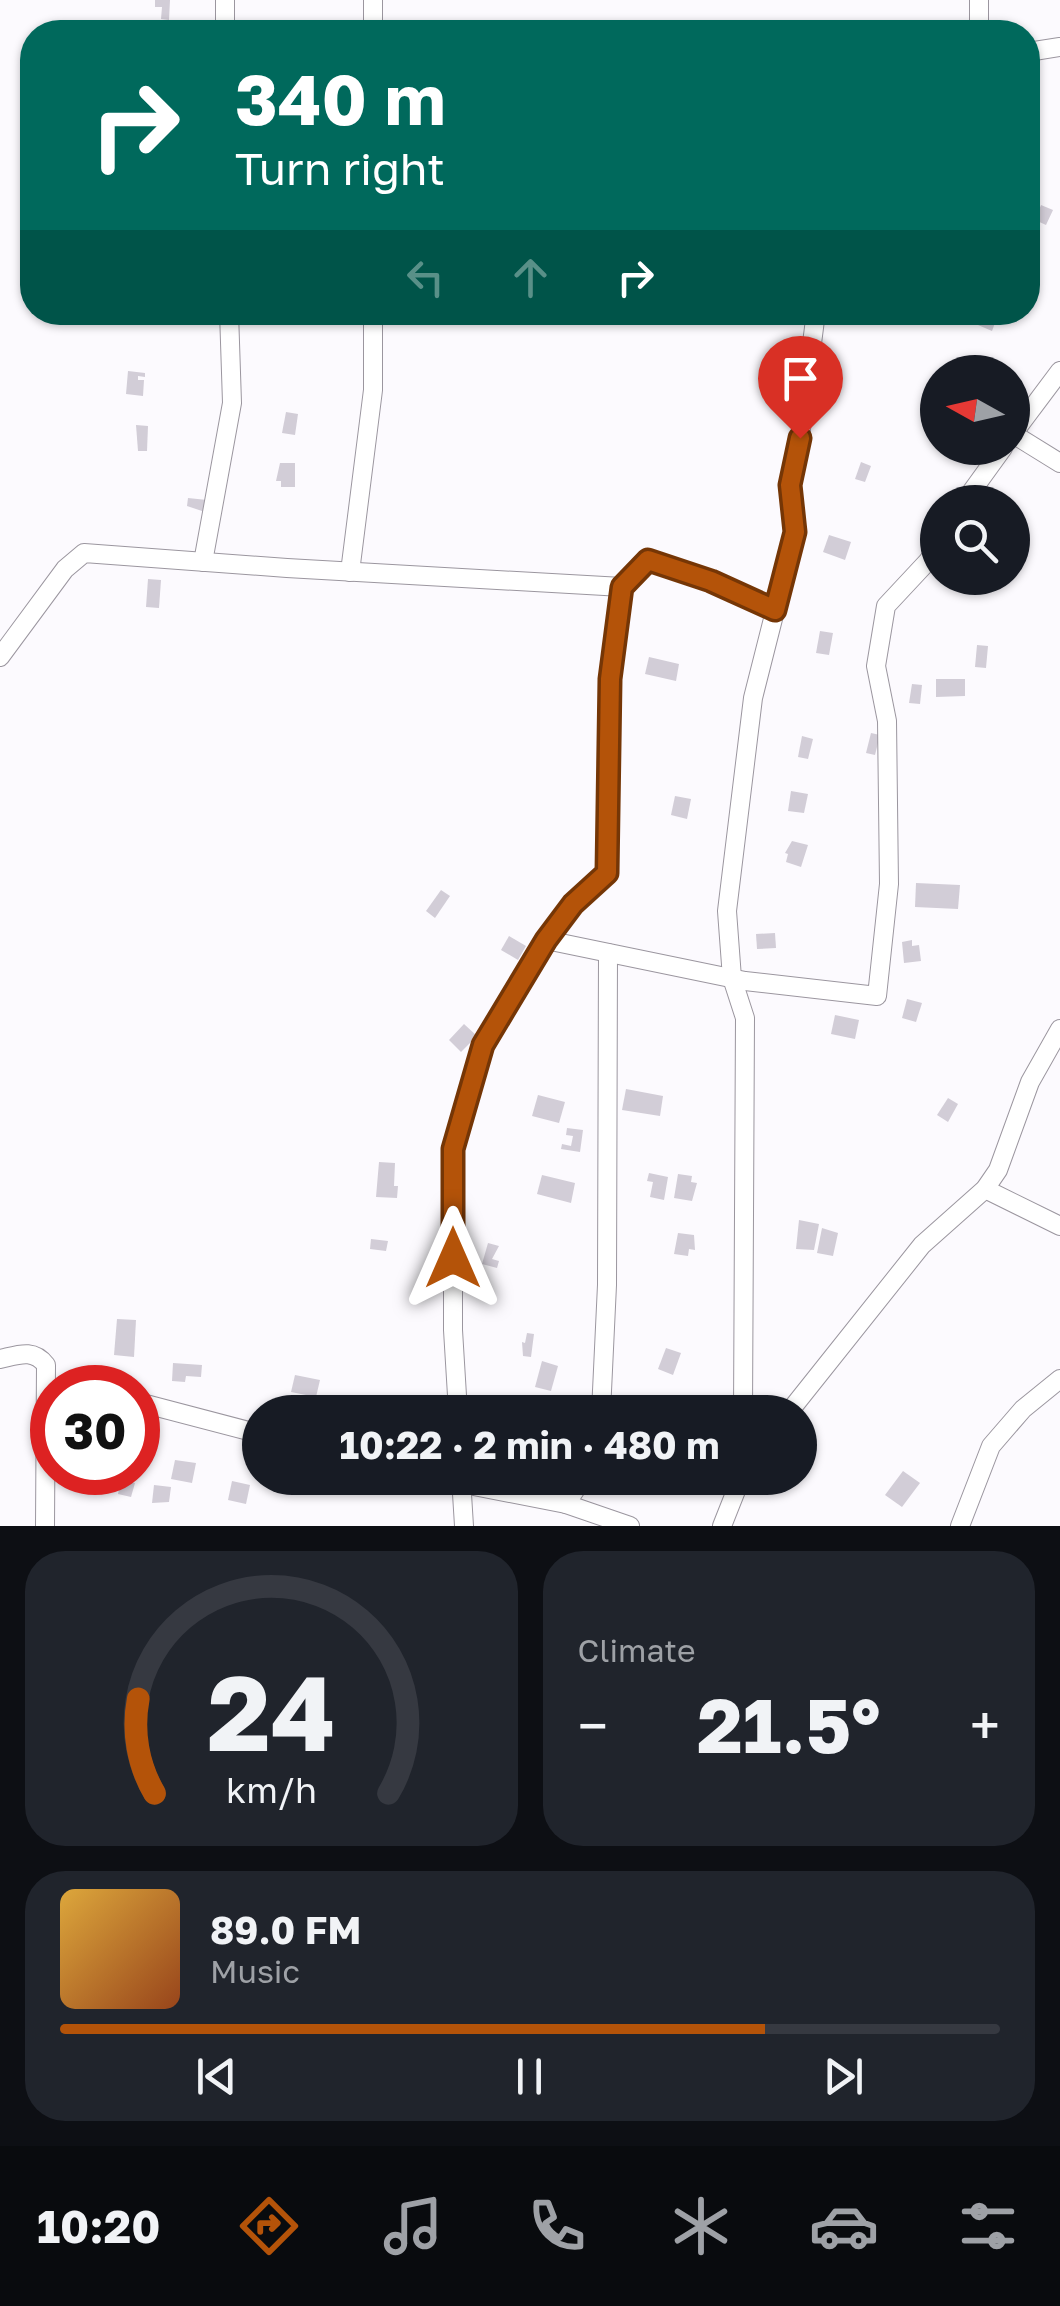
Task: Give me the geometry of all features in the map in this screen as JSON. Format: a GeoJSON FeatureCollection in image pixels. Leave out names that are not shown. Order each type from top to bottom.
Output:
{"type":"FeatureCollection","features":[{"type":"Feature","properties":{"kind":"street"},"geometry":{"type":"LineString","coordinates":[[204,562],[232,403],[229,325]]}},
{"type":"Feature","properties":{"kind":"street"},"geometry":{"type":"LineString","coordinates":[[350,572],[373,390],[373,325]]}},
{"type":"Feature","properties":{"kind":"street"},"geometry":{"type":"LineString","coordinates":[[743,1395],[744,1018],[732,978],[727,911],[753,698],[795,532],[790,485],[814,325]]}},
{"type":"Feature","properties":{"kind":"street"},"geometry":{"type":"LineString","coordinates":[[1030,411],[1060,371]]}},
{"type":"Feature","properties":{"kind":"street"},"geometry":{"type":"LineString","coordinates":[[1030,444],[1060,463]]}},
{"type":"Feature","properties":{"kind":"street"},"geometry":{"type":"LineString","coordinates":[[0,658],[65,569],[84,553],[622,587]]}},
{"type":"Feature","properties":{"kind":"street"},"geometry":{"type":"LineString","coordinates":[[457,1395],[453,1149],[483,1045],[546,940],[573,904],[607,873],[610,679],[622,587],[648,560],[711,581],[775,610]]}},
{"type":"Feature","properties":{"kind":"street"},"geometry":{"type":"LineString","coordinates":[[546,940],[732,978],[877,996],[889,866],[888,721],[876,666],[886,606],[920,570]]}},
{"type":"Feature","properties":{"kind":"street"},"geometry":{"type":"LineString","coordinates":[[602,1395],[607,1285],[608,953]]}},
{"type":"Feature","properties":{"kind":"street"},"geometry":{"type":"LineString","coordinates":[[803,1395],[922,1245],[985,1189],[998,1170],[1030,1082],[1060,1030]]}},
{"type":"Feature","properties":{"kind":"street"},"geometry":{"type":"LineString","coordinates":[[985,1189],[1060,1226]]}},
{"type":"Feature","properties":{"kind":"street"},"geometry":{"type":"LineString","coordinates":[[0,1359],[29,1353],[40,1357],[46,1365]]}},
{"type":"Feature","properties":{"kind":"street"},"geometry":{"type":"LineString","coordinates":[[960,1526],[990,1446],[1023,1409],[1060,1379]]}},
{"type":"Feature","properties":{"kind":"street"},"geometry":{"type":"LineString","coordinates":[[160,1408],[242,1429]]}},
{"type":"Feature","properties":{"kind":"street"},"geometry":{"type":"LineString","coordinates":[[45,1526],[46,1495]]}},
{"type":"Feature","properties":{"kind":"street"},"geometry":{"type":"LineString","coordinates":[[462,1495],[464,1526]]}},
{"type":"Feature","properties":{"kind":"street"},"geometry":{"type":"LineString","coordinates":[[525,1495],[630,1526]]}},
{"type":"Feature","properties":{"kind":"street"},"geometry":{"type":"LineString","coordinates":[[566,1504],[572,1495]]}},
{"type":"Feature","properties":{"kind":"street"},"geometry":{"type":"LineString","coordinates":[[722,1526],[734,1495]]}},
{"type":"Feature","properties":{"kind":"building"},"geometry":{"type":"Polygon","coordinates":[[[155,0],[170,0],[169,20],[161,19],[162,7],[155,7],[155,0]]]}},
{"type":"Feature","properties":{"kind":"building"},"geometry":{"type":"Polygon","coordinates":[[[1040,208],[1053,210],[1046,225],[1040,222],[1040,208]]]}},
{"type":"Feature","properties":{"kind":"building"},"geometry":{"type":"Polygon","coordinates":[[[128,371],[145,373],[145,377],[138,376],[138,380],[144,380],[143,396],[126,394],[128,371]]]}},
{"type":"Feature","properties":{"kind":"building"},"geometry":{"type":"Polygon","coordinates":[[[286,412],[298,414],[295,435],[282,433],[286,412]]]}},
{"type":"Feature","properties":{"kind":"building"},"geometry":{"type":"Polygon","coordinates":[[[136,425],[148,426],[147,451],[138,451],[136,425]]]}},
{"type":"Feature","properties":{"kind":"building"},"geometry":{"type":"Polygon","coordinates":[[[861,462],[871,466],[865,482],[855,479],[861,462]]]}},
{"type":"Feature","properties":{"kind":"building"},"geometry":{"type":"Polygon","coordinates":[[[280,463],[295,463],[295,487],[281,487],[281,481],[276,481],[280,463]]]}},
{"type":"Feature","properties":{"kind":"building"},"geometry":{"type":"Polygon","coordinates":[[[188,498],[207,500],[205,512],[187,506],[188,498]]]}},
{"type":"Feature","properties":{"kind":"building"},"geometry":{"type":"Polygon","coordinates":[[[829,535],[851,542],[845,560],[823,552],[829,535]]]}},
{"type":"Feature","properties":{"kind":"building"},"geometry":{"type":"Polygon","coordinates":[[[148,579],[161,580],[159,608],[146,607],[148,579]]]}},
{"type":"Feature","properties":{"kind":"building"},"geometry":{"type":"Polygon","coordinates":[[[820,631],[833,633],[829,655],[816,653],[820,631]]]}},
{"type":"Feature","properties":{"kind":"building"},"geometry":{"type":"Polygon","coordinates":[[[977,645],[988,646],[986,668],[975,667],[977,645]]]}},
{"type":"Feature","properties":{"kind":"building"},"geometry":{"type":"Polygon","coordinates":[[[649,657],[679,664],[676,681],[645,674],[649,657]]]}},
{"type":"Feature","properties":{"kind":"building"},"geometry":{"type":"Polygon","coordinates":[[[936,679],[965,679],[965,696],[936,697],[936,679]]]}},
{"type":"Feature","properties":{"kind":"building"},"geometry":{"type":"Polygon","coordinates":[[[912,684],[922,685],[920,704],[909,703],[912,684]]]}},
{"type":"Feature","properties":{"kind":"building"},"geometry":{"type":"Polygon","coordinates":[[[871,733],[880,735],[875,755],[866,753],[871,733]]]}},
{"type":"Feature","properties":{"kind":"building"},"geometry":{"type":"Polygon","coordinates":[[[802,736],[813,739],[808,759],[798,757],[802,736]]]}},
{"type":"Feature","properties":{"kind":"building"},"geometry":{"type":"Polygon","coordinates":[[[791,791],[808,794],[804,813],[788,811],[791,791]]]}},
{"type":"Feature","properties":{"kind":"building"},"geometry":{"type":"Polygon","coordinates":[[[675,796],[691,799],[687,819],[671,815],[675,796]]]}},
{"type":"Feature","properties":{"kind":"building"},"geometry":{"type":"Polygon","coordinates":[[[792,841],[808,845],[801,867],[786,862],[785,853],[792,841]]]}},
{"type":"Feature","properties":{"kind":"building"},"geometry":{"type":"Polygon","coordinates":[[[916,883],[960,885],[958,909],[915,907],[916,883]]]}},
{"type":"Feature","properties":{"kind":"building"},"geometry":{"type":"Polygon","coordinates":[[[441,890],[450,896],[435,918],[426,911],[441,890]]]}},
{"type":"Feature","properties":{"kind":"building"},"geometry":{"type":"Polygon","coordinates":[[[775,933],[776,948],[757,949],[756,934],[775,933]]]}},
{"type":"Feature","properties":{"kind":"building"},"geometry":{"type":"Polygon","coordinates":[[[509,936],[526,946],[518,960],[501,950],[509,936]]]}},
{"type":"Feature","properties":{"kind":"building"},"geometry":{"type":"Polygon","coordinates":[[[912,940],[912,946],[919,945],[921,961],[904,963],[902,942],[912,940]]]}},
{"type":"Feature","properties":{"kind":"building"},"geometry":{"type":"Polygon","coordinates":[[[907,999],[922,1003],[916,1022],[902,1018],[907,999]]]}},
{"type":"Feature","properties":{"kind":"building"},"geometry":{"type":"Polygon","coordinates":[[[835,1015],[859,1020],[855,1039],[831,1034],[835,1015]]]}},
{"type":"Feature","properties":{"kind":"building"},"geometry":{"type":"Polygon","coordinates":[[[464,1024],[477,1036],[461,1052],[449,1040],[464,1024]]]}},
{"type":"Feature","properties":{"kind":"building"},"geometry":{"type":"Polygon","coordinates":[[[626,1089],[663,1096],[660,1116],[622,1110],[626,1089]]]}},
{"type":"Feature","properties":{"kind":"building"},"geometry":{"type":"Polygon","coordinates":[[[538,1095],[565,1102],[559,1123],[532,1116],[538,1095]]]}},
{"type":"Feature","properties":{"kind":"building"},"geometry":{"type":"Polygon","coordinates":[[[948,1098],[958,1104],[948,1122],[937,1115],[948,1098]]]}},
{"type":"Feature","properties":{"kind":"building"},"geometry":{"type":"Polygon","coordinates":[[[567,1128],[583,1130],[580,1152],[561,1149],[562,1144],[571,1146],[573,1136],[566,1135],[567,1128]]]}},
{"type":"Feature","properties":{"kind":"building"},"geometry":{"type":"Polygon","coordinates":[[[379,1162],[395,1163],[397,1198],[376,1197],[379,1162]]]}},
{"type":"Feature","properties":{"kind":"building"},"geometry":{"type":"Polygon","coordinates":[[[649,1173],[668,1177],[664,1200],[650,1197],[653,1182],[647,1181],[649,1173]]]}},
{"type":"Feature","properties":{"kind":"building"},"geometry":{"type":"Polygon","coordinates":[[[678,1174],[692,1176],[691,1182],[697,1183],[692,1201],[674,1198],[678,1174]]]}},
{"type":"Feature","properties":{"kind":"building"},"geometry":{"type":"Polygon","coordinates":[[[542,1175],[575,1183],[571,1203],[537,1194],[542,1175]]]}},
{"type":"Feature","properties":{"kind":"building"},"geometry":{"type":"Polygon","coordinates":[[[799,1220],[819,1224],[814,1250],[796,1249],[799,1220]]]}},
{"type":"Feature","properties":{"kind":"building"},"geometry":{"type":"Polygon","coordinates":[[[822,1228],[838,1233],[833,1256],[817,1253],[822,1228]]]}},
{"type":"Feature","properties":{"kind":"building"},"geometry":{"type":"Polygon","coordinates":[[[678,1233],[694,1235],[695,1250],[689,1249],[688,1256],[674,1254],[678,1233]]]}},
{"type":"Feature","properties":{"kind":"building"},"geometry":{"type":"Polygon","coordinates":[[[371,1239],[388,1241],[386,1251],[370,1249],[371,1239]]]}},
{"type":"Feature","properties":{"kind":"building"},"geometry":{"type":"Polygon","coordinates":[[[488,1243],[499,1246],[492,1259],[499,1261],[497,1268],[482,1264],[488,1243]]]}},
{"type":"Feature","properties":{"kind":"building"},"geometry":{"type":"Polygon","coordinates":[[[117,1319],[136,1320],[134,1357],[114,1355],[117,1319]]]}},
{"type":"Feature","properties":{"kind":"building"},"geometry":{"type":"Polygon","coordinates":[[[527,1333],[534,1334],[531,1357],[523,1356],[522,1342],[525,1343],[527,1333]]]}},
{"type":"Feature","properties":{"kind":"building"},"geometry":{"type":"Polygon","coordinates":[[[666,1348],[681,1353],[673,1375],[658,1369],[666,1348]]]}},
{"type":"Feature","properties":{"kind":"building"},"geometry":{"type":"Polygon","coordinates":[[[542,1361],[558,1366],[551,1391],[535,1387],[542,1361]]]}},
{"type":"Feature","properties":{"kind":"building"},"geometry":{"type":"Polygon","coordinates":[[[173,1363],[202,1365],[201,1377],[186,1376],[185,1382],[172,1381],[173,1363]]]}},
{"type":"Feature","properties":{"kind":"building"},"geometry":{"type":"Polygon","coordinates":[[[295,1375],[320,1380],[316,1395],[291,1392],[295,1375]]]}},
{"type":"Feature","properties":{"kind":"building"},"geometry":{"type":"Polygon","coordinates":[[[175,1460],[196,1463],[192,1483],[171,1479],[175,1460]]]}},
{"type":"Feature","properties":{"kind":"building"},"geometry":{"type":"Polygon","coordinates":[[[903,1471],[920,1483],[902,1507],[885,1495],[903,1471]]]}},
{"type":"Feature","properties":{"kind":"building"},"geometry":{"type":"Polygon","coordinates":[[[232,1481],[242,1483],[242,1495],[248,1495],[246,1504],[228,1500],[232,1481]]]}},
{"type":"Feature","properties":{"kind":"building"},"geometry":{"type":"Polygon","coordinates":[[[160,1486],[171,1487],[169,1502],[152,1503],[153,1495],[160,1495],[160,1486]]]}},
{"type":"Feature","properties":{"kind":"route"},"geometry":{"type":"LineString","coordinates":[[453,1258],[453,1149],[483,1045],[546,940],[573,904],[607,873],[610,679],[622,587],[648,560],[711,581],[775,610],[795,532],[790,485],[800,438]]}}]}
